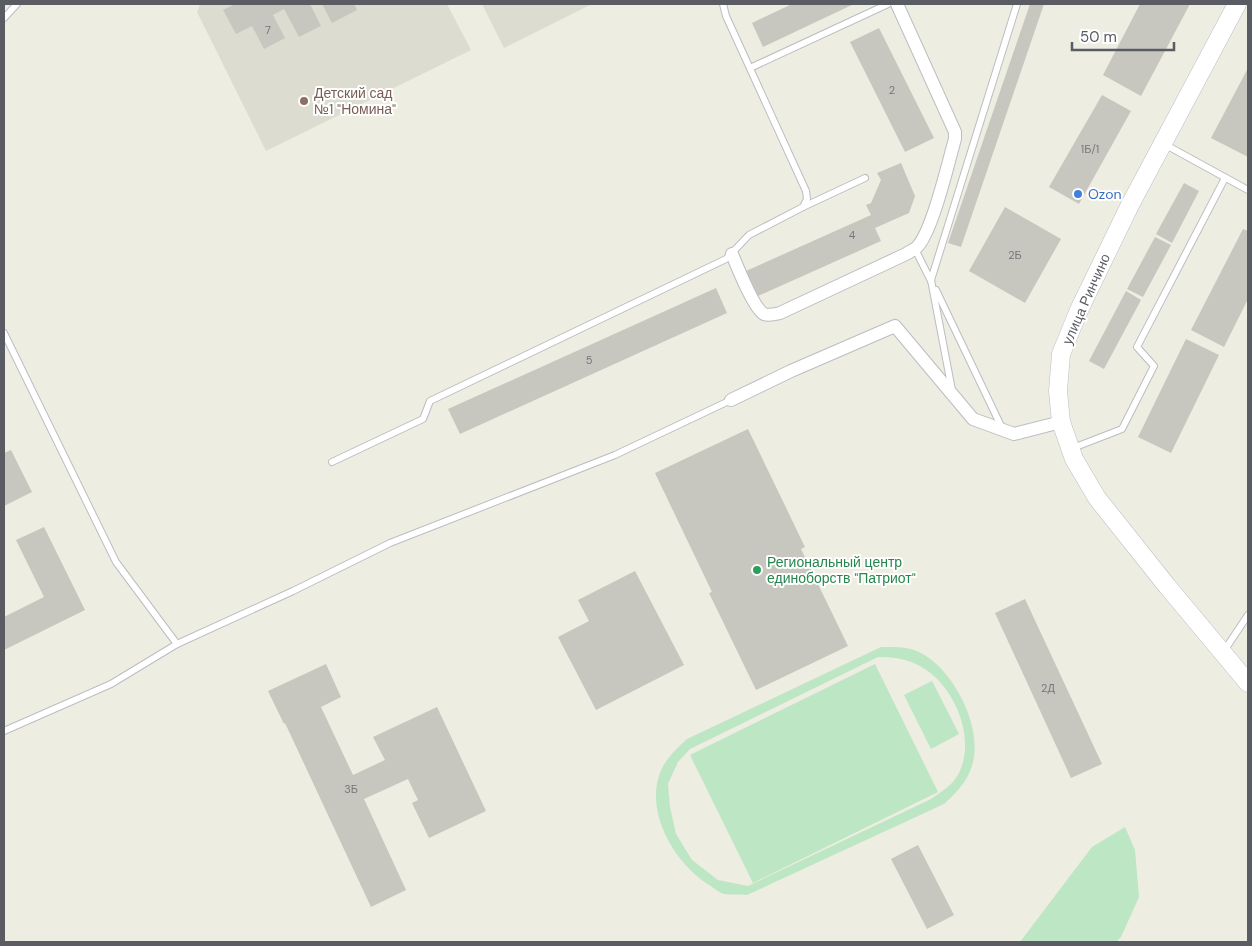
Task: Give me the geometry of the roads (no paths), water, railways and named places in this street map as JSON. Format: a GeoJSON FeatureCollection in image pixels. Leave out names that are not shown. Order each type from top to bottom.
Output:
{"type":"FeatureCollection","features":[{"type":"Feature","properties":{"kind":"street"},"geometry":{"type":"LineString","coordinates":[[732,254],[756,306],[764,314],[770,314],[780,313],[915,248],[921,241],[931,222],[955,139],[955,132],[898,4]]}},
{"type":"Feature","properties":{"kind":"street","name":"улица Ринчино"},"geometry":{"type":"LineString","coordinates":[[1238,4],[1130,205],[1079,310],[1061,354],[1058,391],[1061,422],[1074,459],[1097,498],[1167,586],[1248,682]]}},
{"type":"Feature","properties":{"kind":"street"},"geometry":{"type":"LineString","coordinates":[[731,400],[791,371],[895,326],[973,419],[1014,434],[1061,422]]}},
{"type":"Feature","properties":{"kind":"lane"},"geometry":{"type":"LineString","coordinates":[[4,18],[17,4]]}},
{"type":"Feature","properties":{"kind":"lane"},"geometry":{"type":"LineString","coordinates":[[723,4],[726,16],[806,191],[807,199],[803,206]]}},
{"type":"Feature","properties":{"kind":"lane"},"geometry":{"type":"LineString","coordinates":[[750,68],[888,4]]}},
{"type":"Feature","properties":{"kind":"lane"},"geometry":{"type":"LineString","coordinates":[[953,397],[931,280],[1017,4]]}},
{"type":"Feature","properties":{"kind":"lane"},"geometry":{"type":"LineString","coordinates":[[1163,144],[1248,190]]}},
{"type":"Feature","properties":{"kind":"lane"},"geometry":{"type":"LineString","coordinates":[[332,462],[423,419],[430,401],[726,259],[749,235],[803,206],[865,178]]}},
{"type":"Feature","properties":{"kind":"lane"},"geometry":{"type":"LineString","coordinates":[[1071,448],[1122,429],[1154,366],[1138,347],[1225,178]]}},
{"type":"Feature","properties":{"kind":"lane"},"geometry":{"type":"LineString","coordinates":[[915,248],[1003,430]]}},
{"type":"Feature","properties":{"kind":"lane"},"geometry":{"type":"LineString","coordinates":[[4,334],[116,562],[177,644]]}},
{"type":"Feature","properties":{"kind":"lane"},"geometry":{"type":"LineString","coordinates":[[4,730],[111,684],[177,644],[293,591],[390,543],[614,455],[731,400]]}},
{"type":"Feature","properties":{"kind":"lane"},"geometry":{"type":"LineString","coordinates":[[1223,653],[1248,615]]}},
{"type":"Feature","properties":{"kind":"place","name":"Детский сад №1 \"Номина\""},"geometry":{"type":"Point","coordinates":[304,101]}},
{"type":"Feature","properties":{"kind":"place","name":"Ozon"},"geometry":{"type":"Point","coordinates":[1078,194]}},
{"type":"Feature","properties":{"kind":"place","name":"Региональный центр единоборств \"Патриот\""},"geometry":{"type":"Point","coordinates":[757,570]}}]}
